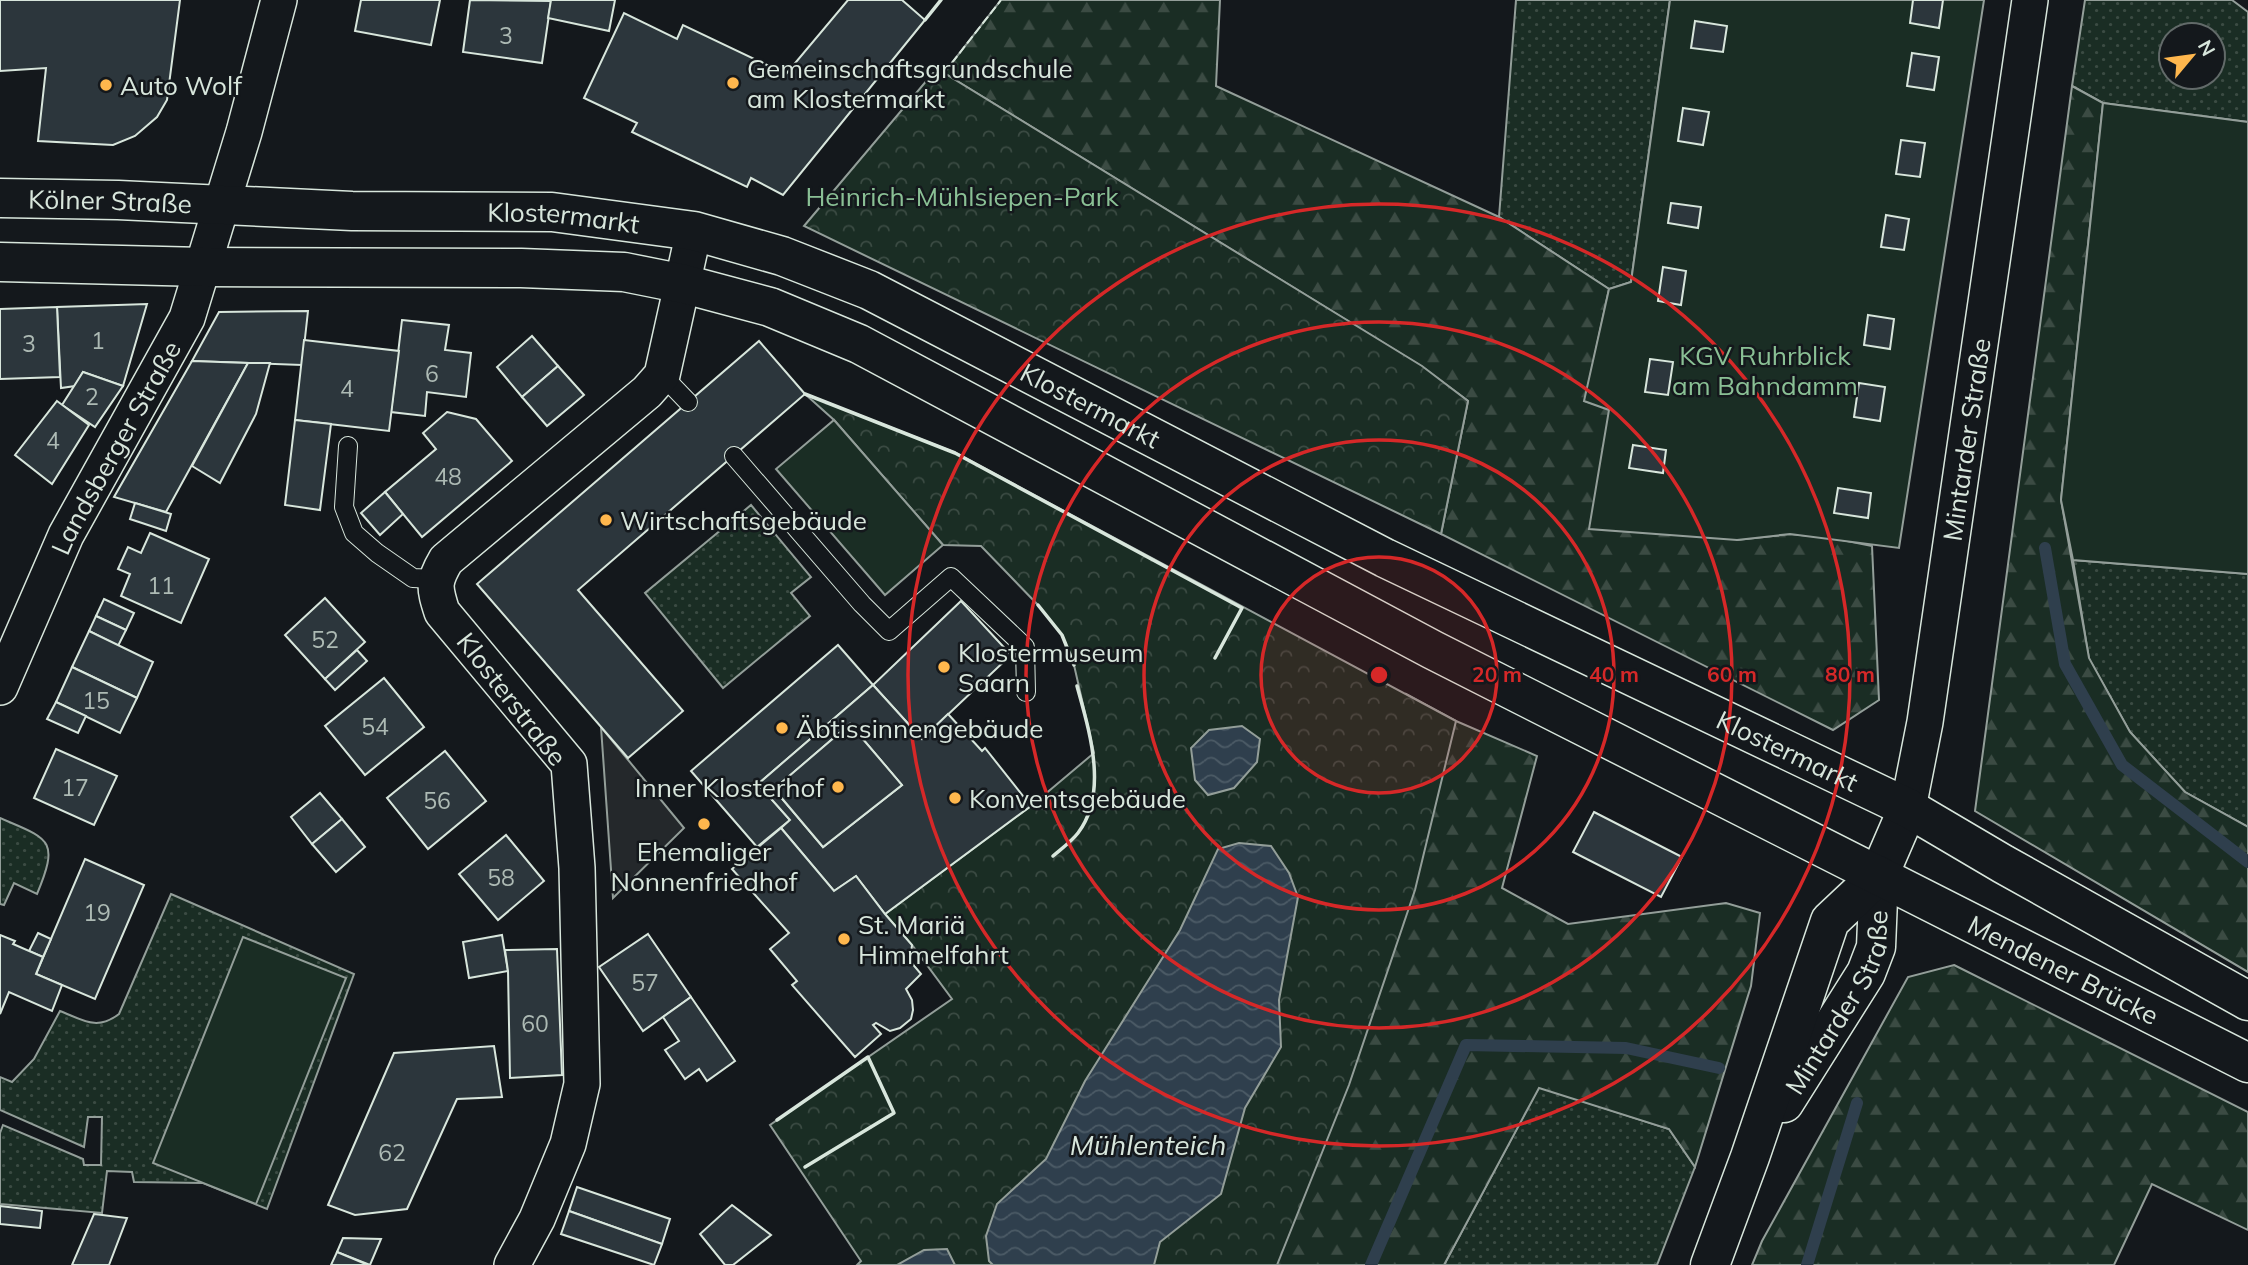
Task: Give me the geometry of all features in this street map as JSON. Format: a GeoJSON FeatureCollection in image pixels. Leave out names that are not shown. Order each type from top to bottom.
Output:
{"type":"FeatureCollection","features":[{"type":"Feature","properties":{"kind":"main road","name":"Kölner Straße"},"geometry":{"type":"LineString","coordinates":[[0,198],[221,204]]}},
{"type":"Feature","properties":{"kind":"main road","name":"Klostermarkt"},"geometry":{"type":"LineString","coordinates":[[221,204],[352,211],[552,212],[694,231],[782,257],[869,290],[1385,558],[1908,808]]}},
{"type":"Feature","properties":{"kind":"main road"},"geometry":{"type":"LineString","coordinates":[[0,262],[203,267]]}},
{"type":"Feature","properties":{"kind":"main road","name":"Klostermarkt"},"geometry":{"type":"LineString","coordinates":[[203,267],[521,268],[624,272],[684,284],[769,307],[859,344],[1433,650],[1879,875]]}},
{"type":"Feature","properties":{"kind":"main road","name":"Mintarder Straße"},"geometry":{"type":"LineString","coordinates":[[1751,1157],[1866,973],[1876,947],[1879,875],[1908,808]]}},
{"type":"Feature","properties":{"kind":"main road"},"geometry":{"type":"LineString","coordinates":[[1908,808],[2248,1001]]}},
{"type":"Feature","properties":{"kind":"main road","name":"Mintarder Straße"},"geometry":{"type":"LineString","coordinates":[[1710,1265],[1751,1157],[1830,921],[1879,875]]}},
{"type":"Feature","properties":{"kind":"main road","name":"Mendener Brücke"},"geometry":{"type":"LineString","coordinates":[[1879,875],[2248,1063]]}},
{"type":"Feature","properties":{"kind":"street","name":"Landsberger Straße"},"geometry":{"type":"LineString","coordinates":[[0,687],[66,535],[187,317],[244,132],[279,0]]}},
{"type":"Feature","properties":{"kind":"street","name":"Mintarder Straße"},"geometry":{"type":"LineString","coordinates":[[1908,808],[1924,722],[2030,0]]}},
{"type":"Feature","properties":{"kind":"street"},"geometry":{"type":"LineString","coordinates":[[435,579],[446,560],[647,392],[662,375],[694,231]]}},
{"type":"Feature","properties":{"kind":"street","name":"Klosterstraße"},"geometry":{"type":"LineString","coordinates":[[435,579],[436,594],[442,612],[569,764],[576,868],[582,1084],[568,1144],[537,1219],[512,1265]]}},
{"type":"Feature","properties":{"kind":"lane"},"geometry":{"type":"LineString","coordinates":[[662,375],[688,402]]}},
{"type":"Feature","properties":{"kind":"lane"},"geometry":{"type":"LineString","coordinates":[[348,446],[344,507],[354,533],[413,578],[435,579]]}},
{"type":"Feature","properties":{"kind":"lane"},"geometry":{"type":"LineString","coordinates":[[734,456],[862,604],[889,631],[951,577],[1025,647],[1026,692]]}},
{"type":"Feature","properties":{"kind":"green space"},"geometry":{"type":"Polygon","coordinates":[[[1001,0],[1220,0],[1216,86],[1499,217],[1609,289],[1585,401],[1609,409],[1737,540],[1790,534],[1832,538],[1872,546],[1879,700],[1833,730],[1441,534],[1468,401],[1421,366],[944,73],[1001,0]]]}},
{"type":"Feature","properties":{"kind":"green space"},"geometry":{"type":"Polygon","coordinates":[[[1516,0],[1670,0],[1631,282],[1609,289],[1499,217],[1516,0]]]}},
{"type":"Feature","properties":{"kind":"green space","name":"KGV Ruhrblick am Bahndamm"},"geometry":{"type":"Polygon","coordinates":[[[1670,0],[1984,0],[1899,548],[1790,534],[1737,540],[1589,529],[1609,410],[1584,401],[1609,289],[1631,282],[1670,0]]]}},
{"type":"Feature","properties":{"kind":"green space"},"geometry":{"type":"Polygon","coordinates":[[[2085,0],[2232,0],[2248,12],[2248,122],[2103,103],[2072,86],[2085,0]]]}},
{"type":"Feature","properties":{"kind":"green space","name":"Heinrich-Mühlsiepen-Park"},"geometry":{"type":"Polygon","coordinates":[[[933,73],[944,73],[1422,366],[1468,401],[1441,534],[804,226],[933,73]]]}},
{"type":"Feature","properties":{"kind":"green space"},"geometry":{"type":"Polygon","coordinates":[[[2072,86],[2103,103],[2061,500],[2089,658],[2130,732],[2185,792],[2248,827],[2248,972],[1975,811],[2072,86]]]}},
{"type":"Feature","properties":{"kind":"green space"},"geometry":{"type":"Polygon","coordinates":[[[2103,103],[2248,122],[2248,574],[2073,560],[2061,500],[2103,103]]]}},
{"type":"Feature","properties":{"kind":"green space"},"geometry":{"type":"Polygon","coordinates":[[[805,394],[956,453],[1456,721],[1415,890],[1349,1085],[1277,1265],[857,1265],[861,1261],[770,1125],[952,999],[885,914],[1031,806],[1094,753],[1074,665],[1062,635],[1038,605],[981,546],[943,545],[834,420],[805,394]]]}},
{"type":"Feature","properties":{"kind":"green space"},"geometry":{"type":"Polygon","coordinates":[[[834,420],[943,545],[885,595],[776,469],[834,420]]]}},
{"type":"Feature","properties":{"kind":"green space"},"geometry":{"type":"Polygon","coordinates":[[[751,505],[811,577],[791,593],[810,616],[723,688],[645,593],[751,505]]]}},
{"type":"Feature","properties":{"kind":"green space"},"geometry":{"type":"Polygon","coordinates":[[[2073,560],[2248,574],[2248,827],[2185,792],[2130,732],[2089,659],[2073,560]]]}},
{"type":"Feature","properties":{"kind":"green space"},"geometry":{"type":"Polygon","coordinates":[[[1406,694],[1456,721],[1537,756],[1502,888],[1568,924],[1726,903],[1760,913],[1751,986],[1695,1167],[1669,1129],[1539,1088],[1444,1265],[1154,1265],[1406,694]]]}},
{"type":"Feature","properties":{"kind":"green space"},"geometry":{"type":"Polygon","coordinates":[[[0,818],[39,837],[46,843],[48,851],[48,862],[37,894],[14,883],[4,905],[0,904],[0,818]]]}},
{"type":"Feature","properties":{"kind":"green space"},"geometry":{"type":"Polygon","coordinates":[[[171,894],[354,974],[267,1209],[203,1183],[134,1182],[132,1172],[107,1171],[102,1213],[0,1204],[0,1133],[3,1125],[83,1159],[84,1165],[101,1165],[102,1117],[88,1117],[84,1147],[0,1110],[0,1077],[12,1082],[34,1059],[60,1011],[97,1023],[119,1014],[171,894]]]}},
{"type":"Feature","properties":{"kind":"green space"},"geometry":{"type":"Polygon","coordinates":[[[243,937],[346,978],[256,1204],[153,1163],[243,937]]]}},
{"type":"Feature","properties":{"kind":"green space"},"geometry":{"type":"Polygon","coordinates":[[[1954,965],[2248,1112],[2248,1230],[2152,1184],[2114,1265],[1752,1265],[1762,1241],[1908,977],[1954,965]]]}},
{"type":"Feature","properties":{"kind":"green space"},"geometry":{"type":"Polygon","coordinates":[[[1539,1087],[1669,1129],[1695,1167],[1657,1265],[1444,1265],[1539,1087]]]}},
{"type":"Feature","properties":{"kind":"shaded area"},"geometry":{"type":"Polygon","coordinates":[[[601,727],[684,828],[613,898],[601,727]]]}},
{"type":"Feature","properties":{"kind":"water"},"geometry":{"type":"Polygon","coordinates":[[[1242,726],[1260,739],[1257,762],[1234,788],[1208,795],[1195,780],[1191,748],[1209,730],[1242,726]]]}},
{"type":"Feature","properties":{"kind":"water","name":"Mühlenteich"},"geometry":{"type":"Polygon","coordinates":[[[1239,843],[1271,846],[1289,873],[1298,897],[1279,1000],[1281,1047],[1245,1108],[1221,1194],[1160,1242],[1154,1265],[993,1265],[989,1261],[986,1236],[997,1204],[1046,1159],[1085,1081],[1180,930],[1218,849],[1239,843]]]}},
{"type":"Feature","properties":{"kind":"water"},"geometry":{"type":"Polygon","coordinates":[[[947,1249],[955,1265],[897,1265],[924,1250],[947,1249]]]}},
{"type":"Feature","properties":{"kind":"building","name":"Auto Wolf"},"geometry":{"type":"Polygon","coordinates":[[[0,0],[180,0],[167,100],[157,117],[135,136],[113,145],[38,141],[46,68],[0,71],[0,0]]]}},
{"type":"Feature","properties":{"kind":"building"},"geometry":{"type":"Polygon","coordinates":[[[361,0],[440,0],[431,45],[355,31],[361,0]]]}},
{"type":"Feature","properties":{"kind":"building"},"geometry":{"type":"Polygon","coordinates":[[[470,0],[551,1],[542,63],[463,52],[470,0]]]}},
{"type":"Feature","properties":{"kind":"building"},"geometry":{"type":"Polygon","coordinates":[[[551,0],[615,0],[609,31],[548,18],[551,0]]]}},
{"type":"Feature","properties":{"kind":"building","name":"Gemeinschaftsgrundschule am Klostermarkt"},"geometry":{"type":"Polygon","coordinates":[[[848,0],[902,0],[925,20],[783,195],[751,178],[747,187],[632,132],[637,123],[584,98],[624,13],[677,39],[683,25],[786,74],[848,0]]]}},
{"type":"Feature","properties":{"kind":"building"},"geometry":{"type":"Polygon","coordinates":[[[1913,0],[1943,0],[1939,28],[1910,23],[1913,0]]]}},
{"type":"Feature","properties":{"kind":"building"},"geometry":{"type":"Polygon","coordinates":[[[1695,21],[1727,26],[1723,52],[1691,48],[1695,21]]]}},
{"type":"Feature","properties":{"kind":"building"},"geometry":{"type":"Polygon","coordinates":[[[1912,53],[1939,57],[1934,90],[1907,86],[1912,53]]]}},
{"type":"Feature","properties":{"kind":"building"},"geometry":{"type":"Polygon","coordinates":[[[1683,108],[1709,112],[1703,145],[1678,141],[1683,108]]]}},
{"type":"Feature","properties":{"kind":"building"},"geometry":{"type":"Polygon","coordinates":[[[1901,140],[1925,143],[1920,177],[1896,174],[1901,140]]]}},
{"type":"Feature","properties":{"kind":"building"},"geometry":{"type":"Polygon","coordinates":[[[1671,203],[1701,207],[1698,228],[1668,223],[1671,203]]]}},
{"type":"Feature","properties":{"kind":"building"},"geometry":{"type":"Polygon","coordinates":[[[1886,215],[1909,219],[1904,250],[1881,247],[1886,215]]]}},
{"type":"Feature","properties":{"kind":"building"},"geometry":{"type":"Polygon","coordinates":[[[1663,267],[1686,271],[1681,305],[1658,301],[1663,267]]]}},
{"type":"Feature","properties":{"kind":"building"},"geometry":{"type":"Polygon","coordinates":[[[147,304],[123,386],[83,372],[75,386],[61,388],[57,307],[147,304]]]}},
{"type":"Feature","properties":{"kind":"building"},"geometry":{"type":"Polygon","coordinates":[[[57,307],[60,377],[0,379],[0,309],[57,307]]]}},
{"type":"Feature","properties":{"kind":"building"},"geometry":{"type":"Polygon","coordinates":[[[308,311],[302,365],[192,361],[219,312],[308,311]]]}},
{"type":"Feature","properties":{"kind":"building"},"geometry":{"type":"Polygon","coordinates":[[[1868,315],[1894,319],[1890,349],[1864,345],[1868,315]]]}},
{"type":"Feature","properties":{"kind":"building"},"geometry":{"type":"Polygon","coordinates":[[[402,320],[449,325],[445,350],[471,353],[466,397],[427,392],[425,416],[391,412],[402,320]]]}},
{"type":"Feature","properties":{"kind":"building"},"geometry":{"type":"Polygon","coordinates":[[[532,336],[558,366],[522,397],[497,367],[532,336]]]}},
{"type":"Feature","properties":{"kind":"building"},"geometry":{"type":"Polygon","coordinates":[[[304,340],[399,351],[389,431],[295,420],[304,340]]]}},
{"type":"Feature","properties":{"kind":"building","name":"Wirtschaftsgebäude"},"geometry":{"type":"Polygon","coordinates":[[[759,341],[805,394],[578,590],[683,711],[628,758],[477,584],[759,341]]]}},
{"type":"Feature","properties":{"kind":"building"},"geometry":{"type":"Polygon","coordinates":[[[1650,359],[1673,362],[1668,395],[1645,392],[1650,359]]]}},
{"type":"Feature","properties":{"kind":"building"},"geometry":{"type":"Polygon","coordinates":[[[192,361],[248,363],[166,512],[114,497],[192,361]]]}},
{"type":"Feature","properties":{"kind":"building"},"geometry":{"type":"Polygon","coordinates":[[[248,363],[270,363],[256,414],[220,483],[192,466],[248,363]]]}},
{"type":"Feature","properties":{"kind":"building"},"geometry":{"type":"Polygon","coordinates":[[[558,366],[584,395],[547,426],[522,397],[558,366]]]}},
{"type":"Feature","properties":{"kind":"building"},"geometry":{"type":"Polygon","coordinates":[[[83,372],[123,386],[95,427],[62,405],[83,372]]]}},
{"type":"Feature","properties":{"kind":"building"},"geometry":{"type":"Polygon","coordinates":[[[1859,383],[1885,387],[1880,421],[1854,417],[1859,383]]]}},
{"type":"Feature","properties":{"kind":"building"},"geometry":{"type":"Polygon","coordinates":[[[57,401],[89,425],[52,484],[15,455],[57,401]]]}},
{"type":"Feature","properties":{"kind":"building"},"geometry":{"type":"Polygon","coordinates":[[[447,412],[476,419],[512,461],[422,537],[385,492],[436,449],[423,433],[447,412]]]}},
{"type":"Feature","properties":{"kind":"building"},"geometry":{"type":"Polygon","coordinates":[[[295,420],[331,424],[320,510],[285,505],[295,420]]]}},
{"type":"Feature","properties":{"kind":"building"},"geometry":{"type":"Polygon","coordinates":[[[1633,445],[1666,450],[1663,473],[1629,468],[1633,445]]]}},
{"type":"Feature","properties":{"kind":"building"},"geometry":{"type":"Polygon","coordinates":[[[1838,488],[1871,493],[1868,518],[1834,513],[1838,488]]]}},
{"type":"Feature","properties":{"kind":"building"},"geometry":{"type":"Polygon","coordinates":[[[385,492],[403,514],[380,535],[361,513],[385,492]]]}},
{"type":"Feature","properties":{"kind":"building"},"geometry":{"type":"Polygon","coordinates":[[[135,503],[171,514],[166,531],[130,519],[135,503]]]}},
{"type":"Feature","properties":{"kind":"building"},"geometry":{"type":"Polygon","coordinates":[[[150,533],[209,559],[181,623],[121,596],[130,574],[118,569],[128,547],[141,553],[150,533]]]}},
{"type":"Feature","properties":{"kind":"building"},"geometry":{"type":"Polygon","coordinates":[[[325,598],[365,642],[325,679],[285,635],[325,598]]]}},
{"type":"Feature","properties":{"kind":"building"},"geometry":{"type":"Polygon","coordinates":[[[104,599],[134,613],[126,630],[96,616],[104,599]]]}},
{"type":"Feature","properties":{"kind":"building"},"geometry":{"type":"Polygon","coordinates":[[[961,601],[1011,655],[922,739],[873,685],[961,601]]]}},
{"type":"Feature","properties":{"kind":"building"},"geometry":{"type":"Polygon","coordinates":[[[96,616],[126,630],[118,646],[89,631],[96,616]]]}},
{"type":"Feature","properties":{"kind":"building"},"geometry":{"type":"Polygon","coordinates":[[[89,631],[153,662],[137,698],[72,667],[89,631]]]}},
{"type":"Feature","properties":{"kind":"building","name":"Äbtissinnengebäude"},"geometry":{"type":"Polygon","coordinates":[[[838,645],[873,685],[758,784],[790,820],[757,847],[691,771],[838,645]]]}},
{"type":"Feature","properties":{"kind":"building"},"geometry":{"type":"Polygon","coordinates":[[[357,650],[367,661],[335,690],[325,679],[357,650]]]}},
{"type":"Feature","properties":{"kind":"building"},"geometry":{"type":"Polygon","coordinates":[[[72,667],[137,698],[120,733],[56,702],[72,667]]]}},
{"type":"Feature","properties":{"kind":"building"},"geometry":{"type":"Polygon","coordinates":[[[384,678],[424,727],[365,775],[325,726],[384,678]]]}},
{"type":"Feature","properties":{"kind":"building","name":"Konventsgebäude"},"geometry":{"type":"Polygon","coordinates":[[[873,685],[922,739],[948,714],[982,751],[985,748],[1031,806],[885,914],[856,876],[834,891],[781,828],[790,820],[758,784],[873,685]],[[850,724],[774,789],[823,847],[902,785],[850,724]]]}},
{"type":"Feature","properties":{"kind":"building"},"geometry":{"type":"Polygon","coordinates":[[[56,702],[86,716],[78,733],[47,719],[56,702]]]}},
{"type":"Feature","properties":{"kind":"building","name":"Inner Klosterhof"},"geometry":{"type":"Polygon","coordinates":[[[850,724],[902,785],[823,847],[774,789],[850,724]]]}},
{"type":"Feature","properties":{"kind":"building"},"geometry":{"type":"Polygon","coordinates":[[[56,749],[117,776],[94,825],[34,798],[56,749]]]}},
{"type":"Feature","properties":{"kind":"building"},"geometry":{"type":"Polygon","coordinates":[[[445,751],[486,801],[428,849],[387,798],[445,751]]]}},
{"type":"Feature","properties":{"kind":"building"},"geometry":{"type":"Polygon","coordinates":[[[320,793],[342,819],[312,844],[291,817],[320,793]]]}},
{"type":"Feature","properties":{"kind":"building"},"geometry":{"type":"Polygon","coordinates":[[[1594,812],[1682,857],[1661,897],[1573,852],[1594,812]]]}},
{"type":"Feature","properties":{"kind":"building"},"geometry":{"type":"Polygon","coordinates":[[[342,819],[365,847],[336,872],[312,844],[342,819]]]}},
{"type":"Feature","properties":{"kind":"building","name":"St. Mariä Himmelfahrt"},"geometry":{"type":"Polygon","coordinates":[[[781,828],[834,891],[856,876],[912,945],[910,961],[921,974],[906,989],[912,1000],[911,1019],[900,1028],[890,1031],[876,1023],[873,1025],[881,1034],[855,1057],[792,985],[797,981],[770,949],[789,933],[732,869],[781,828]]]}},
{"type":"Feature","properties":{"kind":"building"},"geometry":{"type":"Polygon","coordinates":[[[506,835],[544,881],[498,920],[459,874],[506,835]]]}},
{"type":"Feature","properties":{"kind":"building"},"geometry":{"type":"Polygon","coordinates":[[[85,859],[144,885],[95,999],[36,974],[85,859]]]}},
{"type":"Feature","properties":{"kind":"building"},"geometry":{"type":"Polygon","coordinates":[[[38,933],[51,939],[43,957],[29,951],[38,933]]]}},
{"type":"Feature","properties":{"kind":"building"},"geometry":{"type":"Polygon","coordinates":[[[648,934],[691,997],[643,1031],[599,967],[648,934]]]}},
{"type":"Feature","properties":{"kind":"building"},"geometry":{"type":"Polygon","coordinates":[[[0,935],[43,957],[36,974],[62,985],[52,1011],[9,992],[0,1014],[0,935]]]}},
{"type":"Feature","properties":{"kind":"building"},"geometry":{"type":"Polygon","coordinates":[[[502,935],[508,971],[469,978],[463,942],[502,935]]]}},
{"type":"Feature","properties":{"kind":"building"},"geometry":{"type":"Polygon","coordinates":[[[557,949],[562,1075],[510,1078],[508,971],[505,950],[557,949]]]}},
{"type":"Feature","properties":{"kind":"building"},"geometry":{"type":"Polygon","coordinates":[[[691,997],[735,1061],[707,1081],[699,1069],[685,1079],[665,1050],[679,1041],[663,1017],[691,997]]]}},
{"type":"Feature","properties":{"kind":"building"},"geometry":{"type":"Polygon","coordinates":[[[494,1046],[502,1097],[457,1099],[407,1209],[355,1215],[328,1205],[394,1053],[494,1046]]]}},
{"type":"Feature","properties":{"kind":"building"},"geometry":{"type":"Polygon","coordinates":[[[577,1187],[670,1219],[662,1244],[569,1211],[577,1187]]]}},
{"type":"Feature","properties":{"kind":"building"},"geometry":{"type":"Polygon","coordinates":[[[732,1205],[771,1235],[733,1265],[725,1265],[700,1234],[732,1205]]]}},
{"type":"Feature","properties":{"kind":"building"},"geometry":{"type":"Polygon","coordinates":[[[0,1206],[42,1211],[40,1228],[0,1224],[0,1206]]]}},
{"type":"Feature","properties":{"kind":"building"},"geometry":{"type":"Polygon","coordinates":[[[569,1211],[662,1244],[654,1265],[561,1234],[569,1211]]]}},
{"type":"Feature","properties":{"kind":"building"},"geometry":{"type":"Polygon","coordinates":[[[94,1214],[127,1218],[109,1265],[72,1265],[94,1214]]]}},
{"type":"Feature","properties":{"kind":"building"},"geometry":{"type":"Polygon","coordinates":[[[343,1238],[381,1239],[370,1265],[337,1252],[343,1238]]]}},
{"type":"Feature","properties":{"kind":"building"},"geometry":{"type":"Polygon","coordinates":[[[337,1252],[368,1265],[331,1265],[337,1252]]]}},
{"type":"Feature","properties":{"kind":"waterway"},"geometry":{"type":"LineString","coordinates":[[2045,548],[2065,664],[2122,765],[2248,862]]}},
{"type":"Feature","properties":{"kind":"waterway"},"geometry":{"type":"LineString","coordinates":[[1371,1265],[1466,1045],[1626,1048],[1719,1068]]}},
{"type":"Feature","properties":{"kind":"waterway"},"geometry":{"type":"LineString","coordinates":[[1807,1265],[1857,1103]]}},
{"type":"Feature","properties":{"kind":"fence"},"geometry":{"type":"LineString","coordinates":[[944,73],[1001,0]]}},
{"type":"Feature","properties":{"kind":"wall"},"geometry":{"type":"LineString","coordinates":[[925,20],[941,0]]}},
{"type":"Feature","properties":{"kind":"wall"},"geometry":{"type":"LineString","coordinates":[[805,394],[955,453],[1242,608],[1215,658]]}},
{"type":"Feature","properties":{"kind":"wall"},"geometry":{"type":"LineString","coordinates":[[1038,605],[1062,635],[1074,665]]}},
{"type":"Feature","properties":{"kind":"wall"},"geometry":{"type":"LineString","coordinates":[[1053,856],[1078,833],[1093,799],[1094,761],[1077,686]]}},
{"type":"Feature","properties":{"kind":"wall"},"geometry":{"type":"LineString","coordinates":[[777,1120],[868,1057],[894,1113],[805,1167]]}},
{"type":"Feature","properties":{"kind":"place","name":"Gemeinschaftsgrundschule am Klostermarkt"},"geometry":{"type":"Point","coordinates":[733,83]}},
{"type":"Feature","properties":{"kind":"place","name":"Auto Wolf"},"geometry":{"type":"Point","coordinates":[106,85]}},
{"type":"Feature","properties":{"kind":"place","name":"Wirtschaftsgebäude"},"geometry":{"type":"Point","coordinates":[606,520]}},
{"type":"Feature","properties":{"kind":"place","name":"Klostermuseum Saarn"},"geometry":{"type":"Point","coordinates":[944,667]}},
{"type":"Feature","properties":{"kind":"place","name":"Äbtissinnengebäude"},"geometry":{"type":"Point","coordinates":[782,728]}},
{"type":"Feature","properties":{"kind":"place","name":"Inner Klosterhof"},"geometry":{"type":"Point","coordinates":[838,787]}},
{"type":"Feature","properties":{"kind":"place","name":"Konventsgebäude"},"geometry":{"type":"Point","coordinates":[955,798]}},
{"type":"Feature","properties":{"kind":"place","name":"Ehemaliger Nonnenfriedhof"},"geometry":{"type":"Point","coordinates":[704,824]}},
{"type":"Feature","properties":{"kind":"place","name":"St. Mariä Himmelfahrt"},"geometry":{"type":"Point","coordinates":[844,939]}}]}
